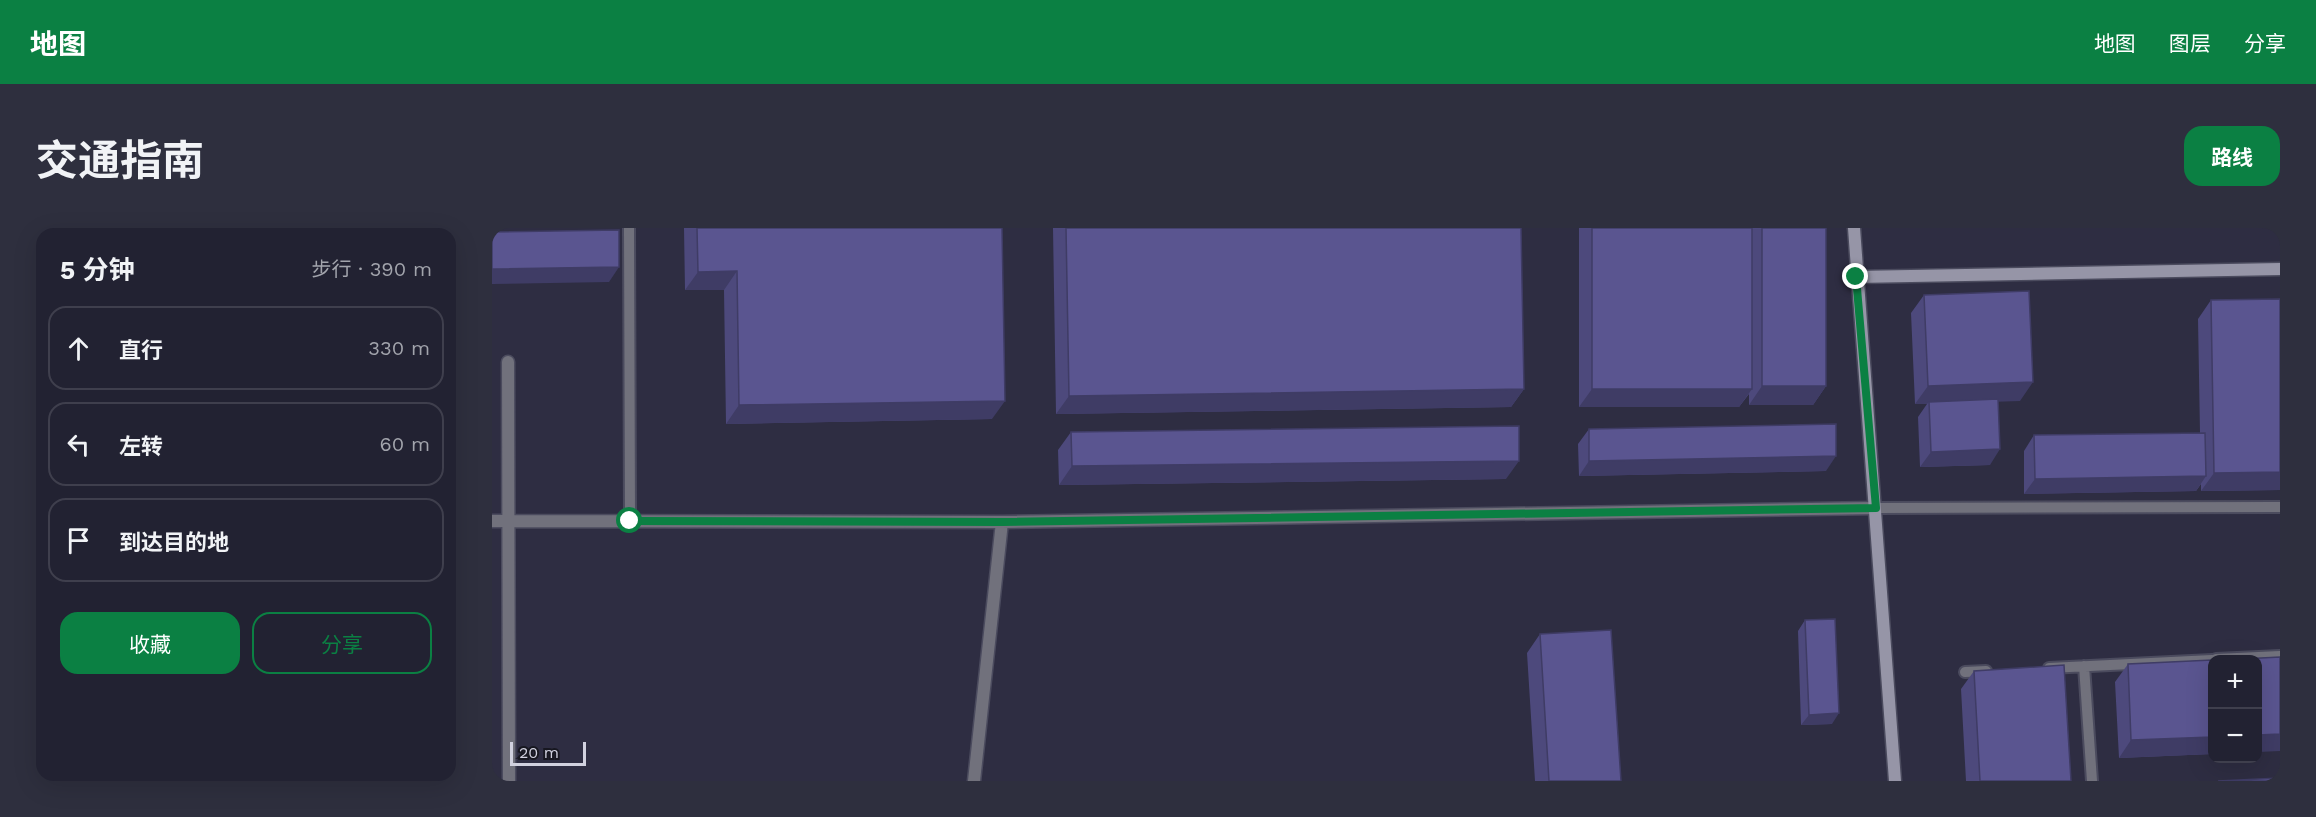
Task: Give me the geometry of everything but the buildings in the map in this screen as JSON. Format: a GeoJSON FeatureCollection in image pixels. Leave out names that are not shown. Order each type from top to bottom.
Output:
{"type":"FeatureCollection","features":[{"type":"Feature","properties":{"kind":"street"},"geometry":{"type":"LineString","coordinates":[[1854,228],[1895,781]]}},
{"type":"Feature","properties":{"kind":"street"},"geometry":{"type":"LineString","coordinates":[[1856,277],[2280,268]]}},
{"type":"Feature","properties":{"kind":"street"},"geometry":{"type":"LineString","coordinates":[[508,362],[509,781]]}},
{"type":"Feature","properties":{"kind":"street"},"geometry":{"type":"LineString","coordinates":[[492,521],[1002,522],[1876,508]]}},
{"type":"Feature","properties":{"kind":"street"},"geometry":{"type":"LineString","coordinates":[[974,781],[1002,522]]}},
{"type":"Feature","properties":{"kind":"lane"},"geometry":{"type":"LineString","coordinates":[[629,228],[630,521]]}},
{"type":"Feature","properties":{"kind":"lane"},"geometry":{"type":"LineString","coordinates":[[1876,508],[2280,507]]}},
{"type":"Feature","properties":{"kind":"lane"},"geometry":{"type":"LineString","coordinates":[[2262,657],[2280,656]]}},
{"type":"Feature","properties":{"kind":"lane"},"geometry":{"type":"LineString","coordinates":[[2036,669],[2208,660]]}},
{"type":"Feature","properties":{"kind":"lane"},"geometry":{"type":"LineString","coordinates":[[2084,666],[2092,781]]}},
{"type":"Feature","properties":{"kind":"lane"},"geometry":{"type":"LineString","coordinates":[[1965,672],[2001,670]]}},
{"type":"Feature","properties":{"kind":"route"},"geometry":{"type":"LineString","coordinates":[[630,521],[1002,522],[1876,508],[1856,277]]}}]}
